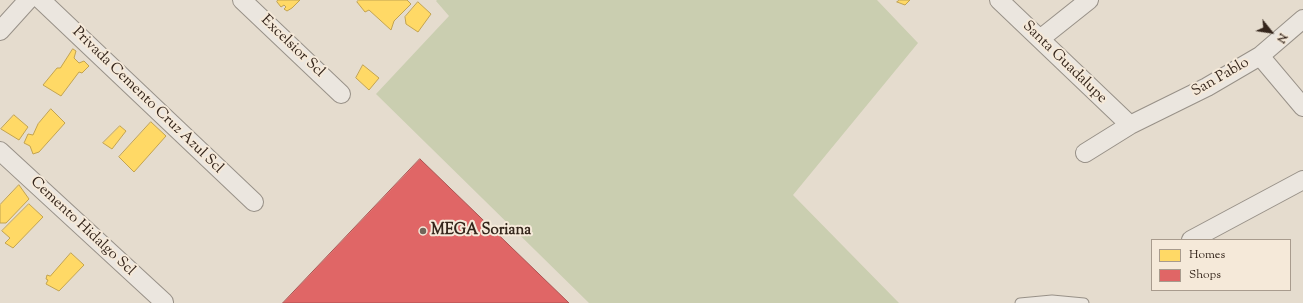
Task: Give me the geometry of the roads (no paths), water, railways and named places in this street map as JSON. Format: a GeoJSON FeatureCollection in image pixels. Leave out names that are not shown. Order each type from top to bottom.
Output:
{"type":"FeatureCollection","features":[{"type":"Feature","properties":{"kind":"street"},"geometry":{"type":"LineString","coordinates":[[0,31],[28,0]]}},
{"type":"Feature","properties":{"kind":"street","name":"Privada Cemento Cruz Azul Scl"},"geometry":{"type":"LineString","coordinates":[[41,0],[254,202]]}},
{"type":"Feature","properties":{"kind":"street","name":"Excelsior Scl"},"geometry":{"type":"LineString","coordinates":[[242,0],[341,94]]}},
{"type":"Feature","properties":{"kind":"street","name":"Santa Guadalupe"},"geometry":{"type":"LineString","coordinates":[[999,0],[1130,125]]}},
{"type":"Feature","properties":{"kind":"street"},"geometry":{"type":"LineString","coordinates":[[1040,39],[1089,0]]}},
{"type":"Feature","properties":{"kind":"street","name":"San Pablo"},"geometry":{"type":"LineString","coordinates":[[1085,153],[1130,125],[1207,87],[1260,56],[1303,19]]}},
{"type":"Feature","properties":{"kind":"street"},"geometry":{"type":"LineString","coordinates":[[1260,56],[1303,107]]}},
{"type":"Feature","properties":{"kind":"street","name":"Cemento Hidalgo Scl"},"geometry":{"type":"LineString","coordinates":[[0,151],[164,302]]}},
{"type":"Feature","properties":{"kind":"street"},"geometry":{"type":"LineString","coordinates":[[1193,239],[1303,180]]}},
{"type":"Feature","properties":{"kind":"lane"},"geometry":{"type":"LineString","coordinates":[[1020,303],[1052,300],[1084,303]]}},
{"type":"Feature","properties":{"kind":"place","name":"MEGA Soriana"},"geometry":{"type":"Point","coordinates":[423,231]}}]}
